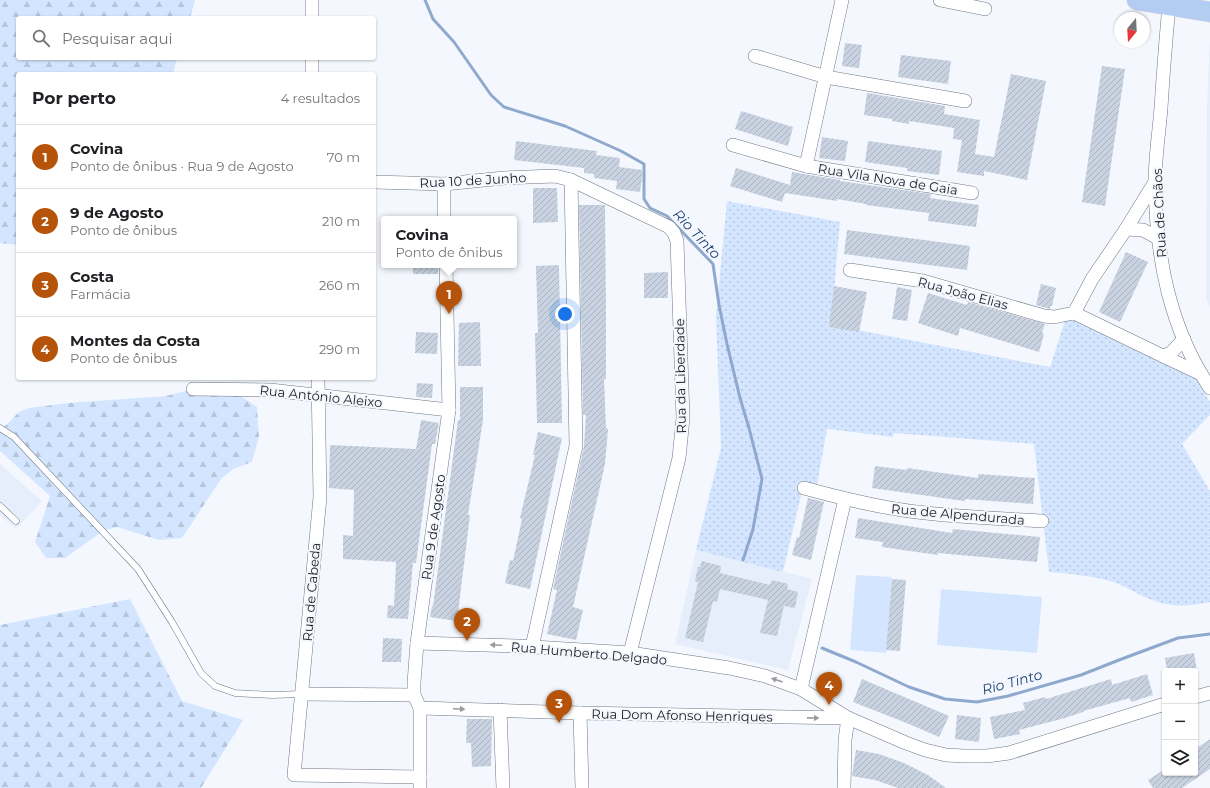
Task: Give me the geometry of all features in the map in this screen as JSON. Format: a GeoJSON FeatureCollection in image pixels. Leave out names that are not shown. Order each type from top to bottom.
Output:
{"type":"FeatureCollection","features":[{"type":"Feature","properties":{"kind":"main road"},"geometry":{"type":"LineString","coordinates":[[1137,0],[1210,12]]}},
{"type":"Feature","properties":{"kind":"street"},"geometry":{"type":"LineString","coordinates":[[312,0],[312,16]]}},
{"type":"Feature","properties":{"kind":"street","name":"Rua Vila Nova de Gaia"},"geometry":{"type":"LineString","coordinates":[[842,0],[806,166],[972,193]]}},
{"type":"Feature","properties":{"kind":"street"},"geometry":{"type":"LineString","coordinates":[[940,0],[985,8]]}},
{"type":"Feature","properties":{"kind":"street","name":"Rua de Chãos"},"geometry":{"type":"LineString","coordinates":[[1169,5],[1155,182],[1158,238],[1163,274],[1173,313],[1201,374],[1210,388]]}},
{"type":"Feature","properties":{"kind":"street"},"geometry":{"type":"LineString","coordinates":[[755,56],[826,77],[965,101]]}},
{"type":"Feature","properties":{"kind":"street"},"geometry":{"type":"LineString","coordinates":[[312,60],[312,72]]}},
{"type":"Feature","properties":{"kind":"street"},"geometry":{"type":"LineString","coordinates":[[732,145],[806,166]]}},
{"type":"Feature","properties":{"kind":"street","name":"Rua 10 de Junho"},"geometry":{"type":"LineString","coordinates":[[376,182],[444,184],[504,178],[555,176],[571,180]]}},
{"type":"Feature","properties":{"kind":"street"},"geometry":{"type":"LineString","coordinates":[[532,647],[576,446],[571,180]]}},
{"type":"Feature","properties":{"kind":"street","name":"Rua da Liberdade"},"geometry":{"type":"LineString","coordinates":[[571,180],[669,227],[674,233],[677,241],[683,418],[679,458],[630,653]]}},
{"type":"Feature","properties":{"kind":"street"},"geometry":{"type":"LineString","coordinates":[[1155,182],[1126,229],[1092,279],[1074,314],[1201,374]]}},
{"type":"Feature","properties":{"kind":"street"},"geometry":{"type":"LineString","coordinates":[[444,184],[444,216]]}},
{"type":"Feature","properties":{"kind":"street"},"geometry":{"type":"LineString","coordinates":[[1126,229],[1143,230],[1158,238]]}},
{"type":"Feature","properties":{"kind":"street","name":"Rua 9 de Agosto"},"geometry":{"type":"LineString","coordinates":[[420,782],[420,708],[414,695],[417,643],[449,410],[446,268]]}},
{"type":"Feature","properties":{"kind":"street","name":"Rua João Elias"},"geometry":{"type":"LineString","coordinates":[[850,270],[923,281],[1044,316],[1054,317],[1074,314]]}},
{"type":"Feature","properties":{"kind":"street"},"geometry":{"type":"LineString","coordinates":[[1163,356],[1170,353],[1184,339]]}},
{"type":"Feature","properties":{"kind":"street","name":"Rua de Cabeda"},"geometry":{"type":"LineString","coordinates":[[318,380],[320,497],[294,775],[420,782]]}},
{"type":"Feature","properties":{"kind":"street","name":"Rua António Aleixo"},"geometry":{"type":"LineString","coordinates":[[193,389],[270,390],[318,394],[449,410]]}},
{"type":"Feature","properties":{"kind":"street","name":"Rua de Alpendurada"},"geometry":{"type":"LineString","coordinates":[[804,488],[845,499],[903,510],[932,514],[1042,521]]}},
{"type":"Feature","properties":{"kind":"street"},"geometry":{"type":"LineString","coordinates":[[801,689],[845,499]]}},
{"type":"Feature","properties":{"kind":"street","name":"Rua Humberto Delgado"},"geometry":{"type":"LineString","coordinates":[[417,643],[532,647],[630,653],[729,668],[765,676],[801,689],[848,718],[906,744],[925,750],[958,756],[987,756],[1010,753],[1162,705]]}},
{"type":"Feature","properties":{"kind":"street"},"geometry":{"type":"LineString","coordinates":[[1198,696],[1210,693]]}},
{"type":"Feature","properties":{"kind":"street"},"geometry":{"type":"LineString","coordinates":[[302,694],[414,695]]}},
{"type":"Feature","properties":{"kind":"street","name":"Rua Dom Afonso Henriques"},"geometry":{"type":"LineString","coordinates":[[420,708],[580,713],[848,718]]}},
{"type":"Feature","properties":{"kind":"street"},"geometry":{"type":"LineString","coordinates":[[500,710],[503,788]]}},
{"type":"Feature","properties":{"kind":"street"},"geometry":{"type":"LineString","coordinates":[[580,713],[582,788]]}},
{"type":"Feature","properties":{"kind":"street"},"geometry":{"type":"LineString","coordinates":[[844,788],[845,740],[848,718]]}},
{"type":"Feature","properties":{"kind":"lane"},"geometry":{"type":"LineString","coordinates":[[0,428],[14,437],[138,569],[172,622],[201,673],[215,686],[235,693],[272,695],[302,694]]}},
{"type":"Feature","properties":{"kind":"lane"},"geometry":{"type":"LineString","coordinates":[[0,506],[16,520]]}},
{"type":"Feature","properties":{"kind":"shaded area"},"geometry":{"type":"Polygon","coordinates":[[[1210,36],[1210,307],[1206,298],[1207,106],[1210,36]]]}},
{"type":"Feature","properties":{"kind":"shaded area"},"geometry":{"type":"Polygon","coordinates":[[[0,464],[42,501],[16,529],[0,515],[0,464]]]}},
{"type":"Feature","properties":{"kind":"shaded area"},"geometry":{"type":"Polygon","coordinates":[[[696,550],[812,579],[788,670],[675,644],[696,550]]]}},
{"type":"Feature","properties":{"kind":"green space"},"geometry":{"type":"Polygon","coordinates":[[[0,0],[195,0],[191,16],[16,16],[16,60],[176,60],[174,72],[16,72],[16,245],[0,243],[0,0]]]}},
{"type":"Feature","properties":{"kind":"green space"},"geometry":{"type":"Polygon","coordinates":[[[727,201],[840,222],[831,325],[1050,367],[1065,321],[1075,321],[1194,376],[1210,402],[1210,415],[1182,444],[1210,491],[1210,602],[1188,605],[1160,603],[1116,583],[1083,576],[1049,572],[1034,444],[894,433],[893,437],[827,429],[817,485],[804,483],[783,572],[696,550],[721,448],[716,315],[727,201]]]}},
{"type":"Feature","properties":{"kind":"green space"},"geometry":{"type":"Polygon","coordinates":[[[193,389],[230,389],[257,407],[259,437],[252,462],[233,469],[221,479],[182,538],[159,540],[117,527],[103,531],[65,558],[46,558],[35,542],[50,496],[0,451],[0,431],[19,412],[29,408],[68,403],[166,396],[193,389]]]}},
{"type":"Feature","properties":{"kind":"green space"},"geometry":{"type":"Polygon","coordinates":[[[856,575],[892,577],[886,653],[850,650],[856,575]]]}},
{"type":"Feature","properties":{"kind":"green space"},"geometry":{"type":"Polygon","coordinates":[[[941,589],[1042,597],[1037,653],[937,645],[941,589]]]}},
{"type":"Feature","properties":{"kind":"green space"},"geometry":{"type":"Polygon","coordinates":[[[130,599],[182,701],[243,720],[201,788],[0,788],[0,625],[130,599]]]}},
{"type":"Feature","properties":{"kind":"building"},"geometry":{"type":"Polygon","coordinates":[[[845,43],[862,45],[859,68],[842,66],[845,43]]]}},
{"type":"Feature","properties":{"kind":"building"},"geometry":{"type":"Polygon","coordinates":[[[901,55],[951,61],[948,84],[898,77],[901,55]]]}},
{"type":"Feature","properties":{"kind":"building"},"geometry":{"type":"Polygon","coordinates":[[[1102,66],[1125,69],[1105,206],[1082,202],[1102,66]]]}},
{"type":"Feature","properties":{"kind":"building"},"geometry":{"type":"Polygon","coordinates":[[[1011,74],[1046,81],[1027,180],[984,171],[984,176],[957,172],[962,140],[953,139],[954,128],[909,121],[909,124],[892,121],[892,119],[864,115],[867,93],[945,106],[944,114],[980,120],[975,154],[994,157],[1011,74]]]}},
{"type":"Feature","properties":{"kind":"building"},"geometry":{"type":"Polygon","coordinates":[[[741,111],[793,127],[788,146],[735,129],[741,111]]]}},
{"type":"Feature","properties":{"kind":"building"},"geometry":{"type":"Polygon","coordinates":[[[822,137],[848,141],[845,161],[819,158],[822,137]]]}},
{"type":"Feature","properties":{"kind":"building"},"geometry":{"type":"Polygon","coordinates":[[[516,141],[597,151],[596,155],[620,158],[619,167],[643,170],[640,192],[616,189],[617,181],[594,178],[594,174],[584,173],[584,168],[514,160],[516,141]]]}},
{"type":"Feature","properties":{"kind":"building"},"geometry":{"type":"Polygon","coordinates":[[[868,141],[942,151],[939,175],[907,171],[907,168],[865,162],[868,141]]]}},
{"type":"Feature","properties":{"kind":"building"},"geometry":{"type":"Polygon","coordinates":[[[736,168],[790,185],[792,172],[840,181],[931,194],[930,198],[979,205],[976,227],[928,221],[929,213],[866,205],[837,199],[837,201],[785,193],[782,202],[730,186],[736,168]]]}},
{"type":"Feature","properties":{"kind":"building"},"geometry":{"type":"Polygon","coordinates":[[[533,188],[557,188],[558,222],[533,223],[533,188]]]}},
{"type":"Feature","properties":{"kind":"building"},"geometry":{"type":"Polygon","coordinates":[[[579,205],[605,205],[606,379],[604,379],[606,428],[608,429],[605,464],[573,607],[583,610],[576,640],[547,634],[557,590],[553,589],[584,446],[586,415],[583,415],[579,205]]]}},
{"type":"Feature","properties":{"kind":"building"},"geometry":{"type":"Polygon","coordinates":[[[847,230],[970,246],[967,270],[844,254],[847,230]]]}},
{"type":"Feature","properties":{"kind":"building"},"geometry":{"type":"Polygon","coordinates":[[[1126,252],[1148,262],[1120,322],[1099,312],[1126,252]]]}},
{"type":"Feature","properties":{"kind":"building"},"geometry":{"type":"Polygon","coordinates":[[[559,265],[562,423],[537,423],[535,333],[538,333],[536,266],[559,265]]]}},
{"type":"Feature","properties":{"kind":"building"},"geometry":{"type":"Polygon","coordinates":[[[413,268],[438,268],[438,274],[413,274],[413,268]]]}},
{"type":"Feature","properties":{"kind":"building"},"geometry":{"type":"Polygon","coordinates":[[[668,272],[668,298],[644,298],[644,273],[668,272]]]}},
{"type":"Feature","properties":{"kind":"building"},"geometry":{"type":"Polygon","coordinates":[[[1041,284],[1056,288],[1050,309],[1036,305],[1041,284]]]}},
{"type":"Feature","properties":{"kind":"building"},"geometry":{"type":"Polygon","coordinates":[[[834,286],[867,292],[859,332],[829,327],[834,286]]]}},
{"type":"Feature","properties":{"kind":"building"},"geometry":{"type":"Polygon","coordinates":[[[897,287],[912,290],[907,321],[892,319],[897,287]]]}},
{"type":"Feature","properties":{"kind":"building"},"geometry":{"type":"Polygon","coordinates":[[[928,293],[967,305],[968,302],[1045,324],[1039,352],[960,328],[958,336],[918,323],[928,293]]]}},
{"type":"Feature","properties":{"kind":"building"},"geometry":{"type":"Polygon","coordinates":[[[480,322],[481,366],[458,366],[459,323],[480,322]]]}},
{"type":"Feature","properties":{"kind":"building"},"geometry":{"type":"Polygon","coordinates":[[[416,332],[438,333],[437,354],[415,353],[416,332]]]}},
{"type":"Feature","properties":{"kind":"building"},"geometry":{"type":"Polygon","coordinates":[[[417,383],[433,384],[432,398],[416,397],[417,383]]]}},
{"type":"Feature","properties":{"kind":"building"},"geometry":{"type":"Polygon","coordinates":[[[460,387],[483,387],[483,420],[468,515],[470,515],[457,621],[430,617],[433,606],[458,420],[460,420],[460,387]]]}},
{"type":"Feature","properties":{"kind":"building"},"geometry":{"type":"Polygon","coordinates":[[[421,420],[439,423],[435,444],[432,444],[416,563],[413,563],[408,619],[387,618],[388,605],[394,606],[396,562],[343,559],[343,535],[353,536],[354,490],[329,488],[330,445],[416,449],[421,420]]]}},
{"type":"Feature","properties":{"kind":"building"},"geometry":{"type":"Polygon","coordinates":[[[538,432],[562,438],[530,589],[505,583],[510,560],[513,561],[522,519],[520,518],[535,455],[533,455],[538,432]]]}},
{"type":"Feature","properties":{"kind":"building"},"geometry":{"type":"Polygon","coordinates":[[[875,466],[907,470],[907,468],[978,478],[978,474],[1035,478],[1033,504],[965,499],[964,501],[872,488],[875,466]]]}},
{"type":"Feature","properties":{"kind":"building"},"geometry":{"type":"Polygon","coordinates":[[[808,498],[824,502],[811,560],[792,555],[797,537],[799,538],[808,498]]]}},
{"type":"Feature","properties":{"kind":"building"},"geometry":{"type":"Polygon","coordinates":[[[858,518],[952,533],[953,529],[1040,537],[1037,562],[938,553],[938,555],[882,547],[883,542],[855,538],[858,518]]]}},
{"type":"Feature","properties":{"kind":"building"},"geometry":{"type":"Polygon","coordinates":[[[702,561],[721,566],[720,573],[770,585],[772,580],[788,584],[787,589],[798,592],[795,608],[784,606],[777,636],[760,633],[768,600],[720,589],[717,602],[713,601],[703,642],[685,638],[698,582],[695,581],[698,567],[700,567],[702,561]]]}},
{"type":"Feature","properties":{"kind":"building"},"geometry":{"type":"Polygon","coordinates":[[[892,579],[906,580],[900,651],[886,650],[892,579]]]}},
{"type":"Feature","properties":{"kind":"building"},"geometry":{"type":"Polygon","coordinates":[[[383,638],[402,639],[401,662],[382,662],[383,638]]]}},
{"type":"Feature","properties":{"kind":"building"},"geometry":{"type":"Polygon","coordinates":[[[1194,653],[1196,668],[1167,668],[1165,658],[1194,653]]]}},
{"type":"Feature","properties":{"kind":"building"},"geometry":{"type":"Polygon","coordinates":[[[1147,674],[1153,695],[1131,702],[1130,698],[1083,711],[1065,718],[1019,730],[1020,734],[994,739],[990,717],[1025,710],[1023,703],[1045,697],[1046,699],[1111,679],[1112,685],[1147,674]]]}},
{"type":"Feature","properties":{"kind":"building"},"geometry":{"type":"Polygon","coordinates":[[[862,679],[949,716],[939,737],[853,702],[862,679]]]}},
{"type":"Feature","properties":{"kind":"building"},"geometry":{"type":"Polygon","coordinates":[[[957,715],[981,718],[979,742],[955,739],[957,715]]]}},
{"type":"Feature","properties":{"kind":"building"},"geometry":{"type":"Polygon","coordinates":[[[467,719],[492,719],[491,766],[472,767],[471,743],[466,743],[467,719]]]}},
{"type":"Feature","properties":{"kind":"building"},"geometry":{"type":"Polygon","coordinates":[[[1210,739],[1210,769],[1182,788],[1153,788],[1148,780],[1162,771],[1162,776],[1198,776],[1198,747],[1210,739]]]}},
{"type":"Feature","properties":{"kind":"building"},"geometry":{"type":"Polygon","coordinates":[[[856,750],[879,754],[904,763],[928,775],[946,788],[898,788],[875,780],[852,776],[856,750]]]}},
{"type":"Feature","properties":{"kind":"waterway","name":"Rio Tinto"},"geometry":{"type":"LineString","coordinates":[[425,0],[433,19],[454,42],[491,95],[504,107],[565,126],[621,151],[644,164],[644,199],[650,208],[667,216],[713,264],[727,344],[762,479],[753,529],[743,560]]}},
{"type":"Feature","properties":{"kind":"waterway","name":"Rio Tinto"},"geometry":{"type":"LineString","coordinates":[[822,648],[909,687],[945,699],[977,702],[1008,696],[1081,675],[1178,638],[1210,634]]}},
{"type":"Feature","properties":{"kind":"place","name":"Covina"},"geometry":{"type":"Point","coordinates":[449,314]}},
{"type":"Feature","properties":{"kind":"place","name":"9 de Agosto"},"geometry":{"type":"Point","coordinates":[467,641]}},
{"type":"Feature","properties":{"kind":"place","name":"Montes da Costa"},"geometry":{"type":"Point","coordinates":[829,705]}},
{"type":"Feature","properties":{"kind":"place","name":"Costa"},"geometry":{"type":"Point","coordinates":[559,723]}}]}
